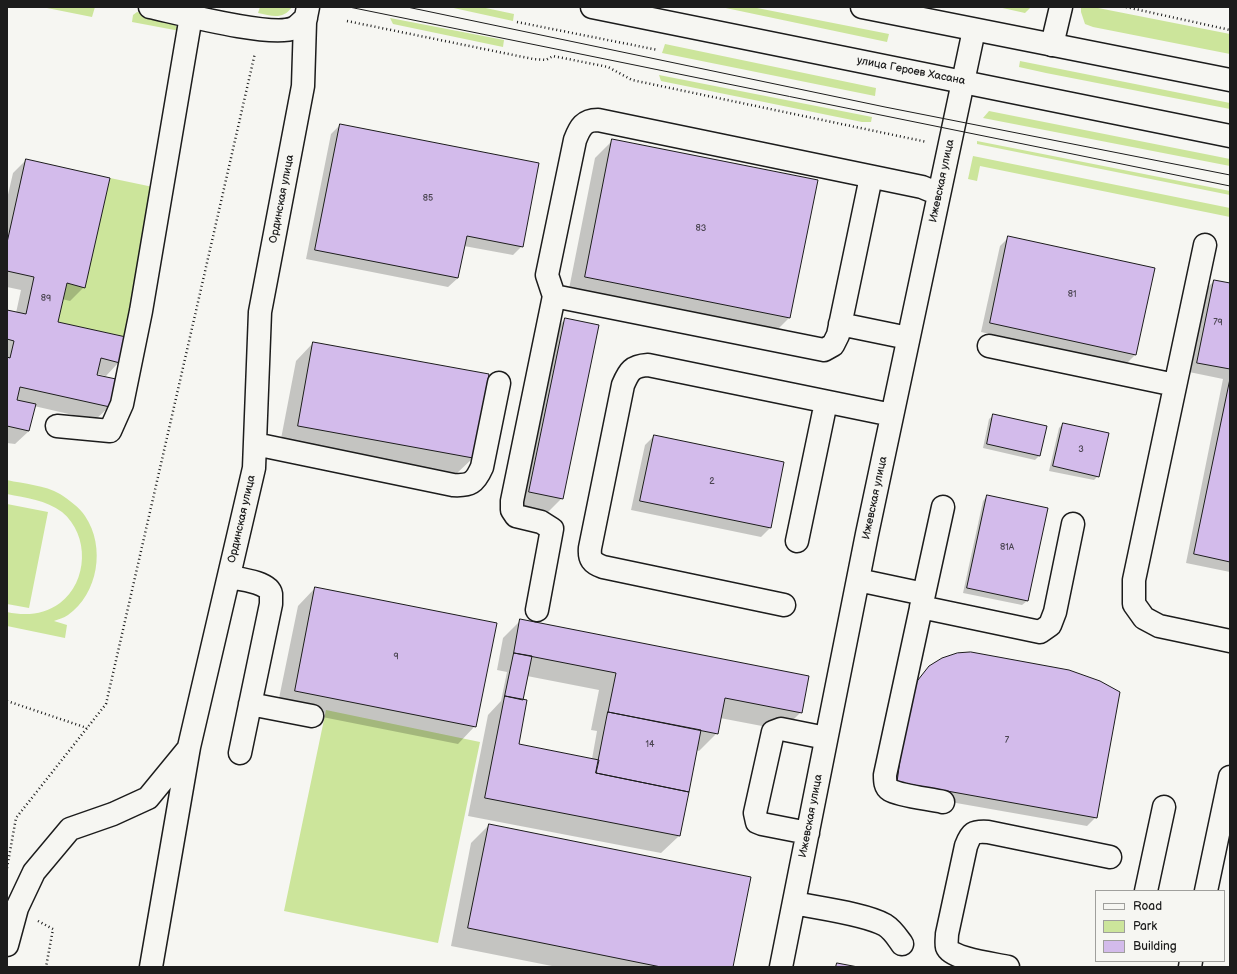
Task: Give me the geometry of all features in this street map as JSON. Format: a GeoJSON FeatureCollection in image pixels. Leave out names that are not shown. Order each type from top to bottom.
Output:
{"type":"FeatureCollection","features":[{"type":"Feature","properties":{"kind":"street"},"geometry":{"type":"LineString","coordinates":[[150,7],[243,26],[276,31],[294,28],[307,12]]}},
{"type":"Feature","properties":{"kind":"street","name":"улица Героев Хасана"},"geometry":{"type":"LineString","coordinates":[[592,7],[1230,136]]}},
{"type":"Feature","properties":{"kind":"street"},"geometry":{"type":"LineString","coordinates":[[862,7],[1230,80]]}},
{"type":"Feature","properties":{"kind":"street"},"geometry":{"type":"LineString","coordinates":[[1052,45],[1061,7]]}},
{"type":"Feature","properties":{"kind":"street","name":"Ординская улица"},"geometry":{"type":"LineString","coordinates":[[10,927],[34,872],[70,829],[113,814],[148,798],[189,747],[254,468],[260,312],[303,86],[307,12]]}},
{"type":"Feature","properties":{"kind":"street"},"geometry":{"type":"LineString","coordinates":[[56,426],[110,431],[122,404],[142,311],[191,16]]}},
{"type":"Feature","properties":{"kind":"street","name":"Ижевская улица"},"geometry":{"type":"LineString","coordinates":[[781,967],[858,580],[974,30]]}},
{"type":"Feature","properties":{"kind":"street"},"geometry":{"type":"LineString","coordinates":[[537,610],[552,529],[541,522],[516,516],[512,510],[512,501],[554,296],[547,275],[575,140],[580,127],[589,120],[598,120],[922,187],[939,194]]}},
{"type":"Feature","properties":{"kind":"street"},"geometry":{"type":"LineString","coordinates":[[554,296],[824,350],[833,345],[840,324],[871,177]]}},
{"type":"Feature","properties":{"kind":"street"},"geometry":{"type":"LineString","coordinates":[[1205,245],[1134,580],[1134,604],[1144,618],[1159,626],[1230,641]]}},
{"type":"Feature","properties":{"kind":"street"},"geometry":{"type":"LineString","coordinates":[[840,324],[908,338]]}},
{"type":"Feature","properties":{"kind":"street"},"geometry":{"type":"LineString","coordinates":[[989,346],[1175,385]]}},
{"type":"Feature","properties":{"kind":"street"},"geometry":{"type":"LineString","coordinates":[[784,605],[594,564],[590,558],[590,548],[624,385],[629,373],[638,365],[648,365],[892,415]]}},
{"type":"Feature","properties":{"kind":"street"},"geometry":{"type":"LineString","coordinates":[[255,444],[453,485],[465,486],[476,480],[482,467],[499,383]]}},
{"type":"Feature","properties":{"kind":"street"},"geometry":{"type":"LineString","coordinates":[[798,541],[826,402]]}},
{"type":"Feature","properties":{"kind":"street"},"geometry":{"type":"LineString","coordinates":[[942,507],[885,775],[885,784],[889,790],[943,802]]}},
{"type":"Feature","properties":{"kind":"street"},"geometry":{"type":"LineString","coordinates":[[858,580],[922,601],[1040,632],[1050,624],[1055,612],[1073,524]]}},
{"type":"Feature","properties":{"kind":"street"},"geometry":{"type":"LineString","coordinates":[[229,577],[259,584],[267,588],[271,593],[271,604],[240,754]]}},
{"type":"Feature","properties":{"kind":"street"},"geometry":{"type":"LineString","coordinates":[[250,704],[312,716]]}},
{"type":"Feature","properties":{"kind":"street"},"geometry":{"type":"LineString","coordinates":[[808,833],[762,824],[757,822],[755,813],[773,732],[782,729],[826,738]]}},
{"type":"Feature","properties":{"kind":"street"},"geometry":{"type":"LineString","coordinates":[[151,967],[189,747]]}},
{"type":"Feature","properties":{"kind":"street"},"geometry":{"type":"LineString","coordinates":[[1206,890],[1230,777]]}},
{"type":"Feature","properties":{"kind":"street"},"geometry":{"type":"LineString","coordinates":[[1146,890],[1164,807]]}},
{"type":"Feature","properties":{"kind":"street"},"geometry":{"type":"LineString","coordinates":[[1008,967],[961,957],[952,954],[947,947],[947,934],[966,846],[970,836],[977,831],[988,832],[1110,857]]}},
{"type":"Feature","properties":{"kind":"street"},"geometry":{"type":"LineString","coordinates":[[794,903],[872,919],[886,926],[895,934],[902,944]]}},
{"type":"Feature","properties":{"kind":"path"},"geometry":{"type":"LineString","coordinates":[[1126,7],[1230,30]]}},
{"type":"Feature","properties":{"kind":"path"},"geometry":{"type":"LineString","coordinates":[[347,21],[533,59],[546,60],[553,56],[608,67],[632,80],[929,142]]}},
{"type":"Feature","properties":{"kind":"path"},"geometry":{"type":"LineString","coordinates":[[517,22],[658,50]]}},
{"type":"Feature","properties":{"kind":"path"},"geometry":{"type":"LineString","coordinates":[[7,868],[16,818],[106,704],[255,53]]}},
{"type":"Feature","properties":{"kind":"path"},"geometry":{"type":"LineString","coordinates":[[7,701],[87,728]]}},
{"type":"Feature","properties":{"kind":"path"},"geometry":{"type":"LineString","coordinates":[[10,927],[53,929],[46,967]]}},
{"type":"Feature","properties":{"kind":"green space"},"geometry":{"type":"Polygon","coordinates":[[[42,7],[95,7],[92,17],[42,7]]]}},
{"type":"Feature","properties":{"kind":"green space"},"geometry":{"type":"Polygon","coordinates":[[[260,7],[292,7],[285,14],[277,16],[258,13],[260,7]]]}},
{"type":"Feature","properties":{"kind":"green space"},"geometry":{"type":"Polygon","coordinates":[[[449,7],[481,7],[514,14],[513,21],[449,7]]]}},
{"type":"Feature","properties":{"kind":"green space"},"geometry":{"type":"Polygon","coordinates":[[[721,7],[752,7],[889,34],[887,42],[721,7]]]}},
{"type":"Feature","properties":{"kind":"green space"},"geometry":{"type":"Polygon","coordinates":[[[998,7],[1031,7],[1025,13],[998,7]]]}},
{"type":"Feature","properties":{"kind":"green space"},"geometry":{"type":"Polygon","coordinates":[[[1081,7],[1093,7],[1230,34],[1230,54],[1093,27],[1085,24],[1081,7]]]}},
{"type":"Feature","properties":{"kind":"green space"},"geometry":{"type":"Polygon","coordinates":[[[137,12],[167,19],[180,31],[132,22],[133,15],[137,12]]]}},
{"type":"Feature","properties":{"kind":"green space"},"geometry":{"type":"Polygon","coordinates":[[[390,18],[504,40],[503,47],[393,24],[390,18]]]}},
{"type":"Feature","properties":{"kind":"green space"},"geometry":{"type":"Polygon","coordinates":[[[665,44],[876,88],[875,96],[662,53],[665,44]]]}},
{"type":"Feature","properties":{"kind":"green space"},"geometry":{"type":"Polygon","coordinates":[[[1020,61],[1230,103],[1230,109],[1019,67],[1020,61]]]}},
{"type":"Feature","properties":{"kind":"green space"},"geometry":{"type":"Polygon","coordinates":[[[659,75],[872,117],[871,122],[862,122],[661,81],[659,75]]]}},
{"type":"Feature","properties":{"kind":"green space"},"geometry":{"type":"Polygon","coordinates":[[[989,111],[1230,159],[1230,166],[983,118],[989,111]]]}},
{"type":"Feature","properties":{"kind":"green space"},"geometry":{"type":"Polygon","coordinates":[[[977,141],[1230,191],[1230,195],[977,144],[977,141]]]}},
{"type":"Feature","properties":{"kind":"green space"},"geometry":{"type":"Polygon","coordinates":[[[973,156],[1230,208],[1230,217],[980,166],[977,181],[968,179],[973,156]]]}},
{"type":"Feature","properties":{"kind":"green space"},"geometry":{"type":"Polygon","coordinates":[[[110,178],[153,187],[126,337],[58,322],[67,283],[85,287],[110,178]]]}},
{"type":"Feature","properties":{"kind":"green space"},"geometry":{"type":"Polygon","coordinates":[[[7,480],[41,487],[60,494],[71,501],[80,510],[92,528],[97,555],[96,569],[92,583],[78,606],[66,616],[54,621],[67,625],[65,638],[7,626],[7,612],[34,614],[48,610],[60,603],[69,594],[76,583],[82,558],[81,545],[77,533],[71,522],[62,512],[43,502],[7,494],[7,480]]]}},
{"type":"Feature","properties":{"kind":"green space"},"geometry":{"type":"Polygon","coordinates":[[[7,504],[48,512],[29,608],[7,604],[7,504]]]}},
{"type":"Feature","properties":{"kind":"green space"},"geometry":{"type":"Polygon","coordinates":[[[326,710],[480,742],[438,943],[284,911],[326,710]]]}},
{"type":"Feature","properties":{"kind":"building"},"geometry":{"type":"Polygon","coordinates":[[[340,124],[539,163],[523,247],[467,236],[458,278],[315,250],[340,124]]]}},
{"type":"Feature","properties":{"kind":"building"},"geometry":{"type":"Polygon","coordinates":[[[612,139],[818,180],[790,318],[585,277],[612,139]]]}},
{"type":"Feature","properties":{"kind":"building"},"geometry":{"type":"Polygon","coordinates":[[[26,159],[110,178],[85,288],[67,283],[58,322],[126,337],[120,363],[101,358],[97,375],[116,379],[110,407],[20,387],[17,400],[36,404],[29,431],[7,426],[7,357],[10,358],[14,341],[7,339],[7,310],[26,314],[34,277],[7,271],[7,243],[26,159]]]}},
{"type":"Feature","properties":{"kind":"building"},"geometry":{"type":"Polygon","coordinates":[[[1008,236],[1155,268],[1136,355],[990,323],[1008,236]]]}},
{"type":"Feature","properties":{"kind":"building"},"geometry":{"type":"Polygon","coordinates":[[[1214,280],[1230,283],[1230,369],[1197,363],[1214,280]]]}},
{"type":"Feature","properties":{"kind":"building"},"geometry":{"type":"Polygon","coordinates":[[[565,318],[599,325],[563,499],[529,492],[565,318]]]}},
{"type":"Feature","properties":{"kind":"building"},"geometry":{"type":"Polygon","coordinates":[[[313,342],[489,374],[473,458],[298,426],[313,342]]]}},
{"type":"Feature","properties":{"kind":"building"},"geometry":{"type":"Polygon","coordinates":[[[1230,379],[1230,562],[1194,554],[1230,379]]]}},
{"type":"Feature","properties":{"kind":"building"},"geometry":{"type":"Polygon","coordinates":[[[993,414],[1047,426],[1040,456],[987,444],[993,414]]]}},
{"type":"Feature","properties":{"kind":"building"},"geometry":{"type":"Polygon","coordinates":[[[1063,423],[1109,433],[1099,477],[1053,466],[1063,423]]]}},
{"type":"Feature","properties":{"kind":"building"},"geometry":{"type":"Polygon","coordinates":[[[654,435],[784,462],[771,528],[640,501],[654,435]]]}},
{"type":"Feature","properties":{"kind":"building"},"geometry":{"type":"Polygon","coordinates":[[[987,495],[1048,508],[1028,601],[967,588],[987,495]]]}},
{"type":"Feature","properties":{"kind":"building"},"geometry":{"type":"Polygon","coordinates":[[[315,587],[497,623],[476,727],[295,691],[315,587]]]}},
{"type":"Feature","properties":{"kind":"building"},"geometry":{"type":"Polygon","coordinates":[[[520,619],[809,676],[802,713],[725,698],[718,734],[608,712],[616,673],[514,653],[520,619]]]}},
{"type":"Feature","properties":{"kind":"building"},"geometry":{"type":"Polygon","coordinates":[[[971,652],[1069,670],[1100,681],[1120,692],[1097,818],[897,782],[908,700],[914,685],[929,666],[942,658],[957,653],[971,652]]]}},
{"type":"Feature","properties":{"kind":"building"},"geometry":{"type":"Polygon","coordinates":[[[514,653],[532,656],[523,700],[505,696],[514,653]]]}},
{"type":"Feature","properties":{"kind":"building"},"geometry":{"type":"Polygon","coordinates":[[[505,696],[527,700],[519,744],[599,760],[596,773],[689,792],[680,836],[485,798],[505,696]]]}},
{"type":"Feature","properties":{"kind":"building"},"geometry":{"type":"Polygon","coordinates":[[[608,712],[701,730],[689,792],[596,773],[608,712]]]}},
{"type":"Feature","properties":{"kind":"building"},"geometry":{"type":"Polygon","coordinates":[[[489,824],[751,877],[733,967],[661,967],[468,928],[489,824]]]}},
{"type":"Feature","properties":{"kind":"building"},"geometry":{"type":"Polygon","coordinates":[[[837,963],[858,967],[836,967],[837,963]]]}},
{"type":"Feature","properties":{"kind":"tram line"},"geometry":{"type":"LineString","coordinates":[[349,7],[1230,186]]}},
{"type":"Feature","properties":{"kind":"tram line"},"geometry":{"type":"LineString","coordinates":[[407,7],[885,107],[1230,175]]}}]}
